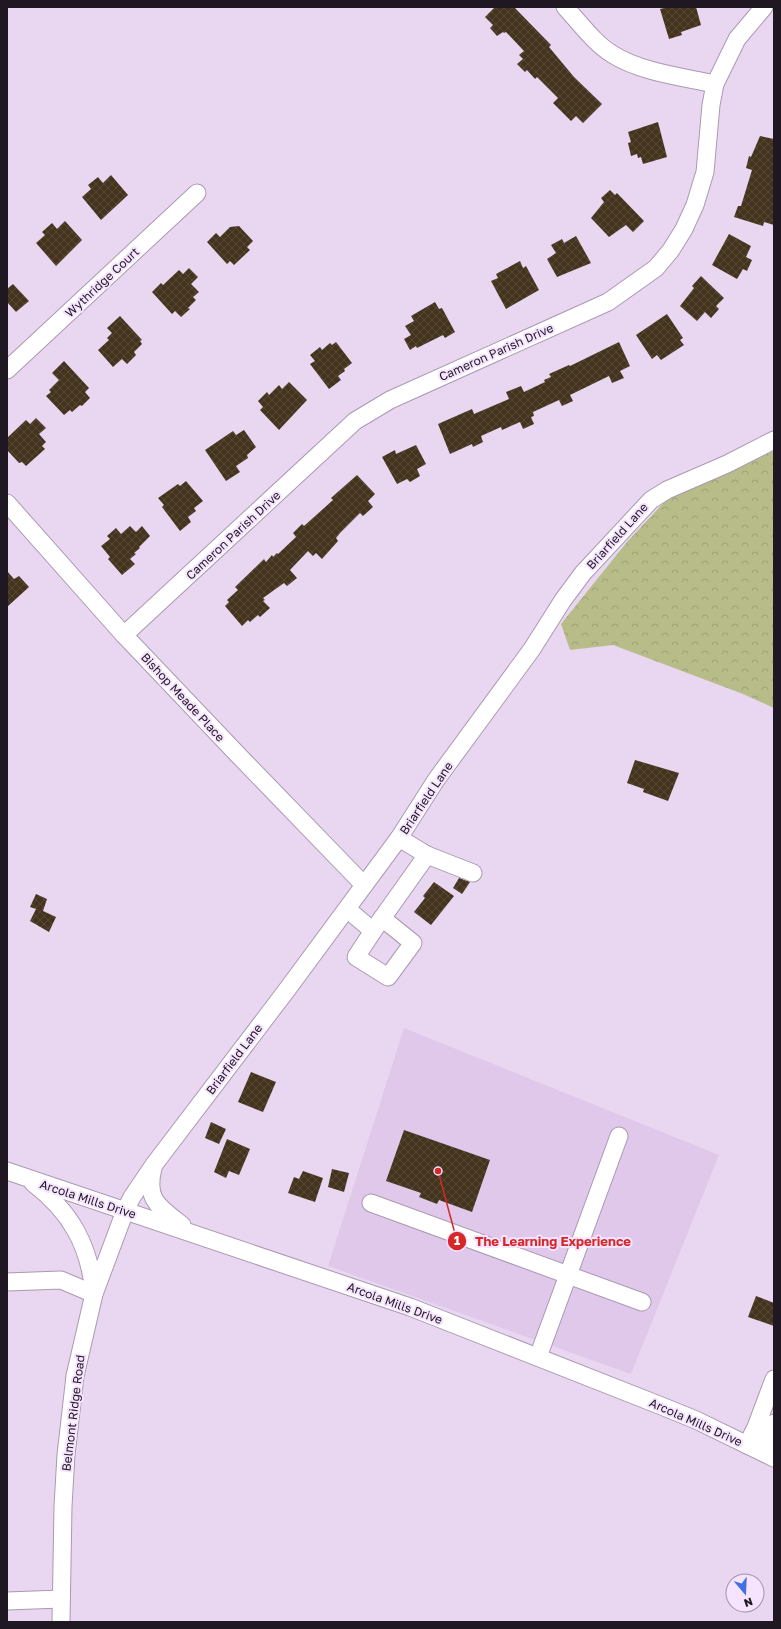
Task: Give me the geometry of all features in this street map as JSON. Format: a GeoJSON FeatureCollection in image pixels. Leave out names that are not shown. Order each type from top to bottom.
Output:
{"type":"FeatureCollection","features":[{"type":"Feature","properties":{"kind":"street"},"geometry":{"type":"LineString","coordinates":[[565,7],[600,45],[625,61],[715,84]]}},
{"type":"Feature","properties":{"kind":"street","name":"Cameron Parish Drive"},"geometry":{"type":"LineString","coordinates":[[124,635],[356,421],[390,400],[608,302],[656,268],[671,250],[684,229],[695,205],[705,172],[711,105],[715,84],[737,39],[764,7]]}},
{"type":"Feature","properties":{"kind":"street","name":"Wythridge Court"},"geometry":{"type":"LineString","coordinates":[[7,370],[197,193]]}},
{"type":"Feature","properties":{"kind":"street","name":"Briarfield Lane"},"geometry":{"type":"LineString","coordinates":[[125,1211],[153,1166],[399,838],[436,780],[532,649],[563,600],[583,573],[650,500],[667,490],[727,464],[774,440]]}},
{"type":"Feature","properties":{"kind":"street","name":"Bishop Meade Place"},"geometry":{"type":"LineString","coordinates":[[7,503],[124,635],[364,885]]}},
{"type":"Feature","properties":{"kind":"street"},"geometry":{"type":"LineString","coordinates":[[399,838],[427,855],[473,873]]}},
{"type":"Feature","properties":{"kind":"street"},"geometry":{"type":"LineString","coordinates":[[347,909],[377,924],[427,855]]}},
{"type":"Feature","properties":{"kind":"street"},"geometry":{"type":"LineString","coordinates":[[538,1357],[619,1136]]}},
{"type":"Feature","properties":{"kind":"street"},"geometry":{"type":"LineString","coordinates":[[153,1166],[150,1187],[153,1199],[161,1210],[193,1234]]}},
{"type":"Feature","properties":{"kind":"street","name":"Arcola Mills Drive"},"geometry":{"type":"LineString","coordinates":[[7,1171],[410,1307],[696,1420],[761,1451]]}},
{"type":"Feature","properties":{"kind":"street"},"geometry":{"type":"LineString","coordinates":[[26,1178],[45,1192],[71,1223],[82,1241],[88,1260],[94,1294]]}},
{"type":"Feature","properties":{"kind":"street"},"geometry":{"type":"LineString","coordinates":[[371,1203],[642,1302]]}},
{"type":"Feature","properties":{"kind":"street","name":"Belmont Ridge Road"},"geometry":{"type":"LineString","coordinates":[[61,1622],[63,1506],[75,1376],[94,1294],[125,1211]]}},
{"type":"Feature","properties":{"kind":"street"},"geometry":{"type":"LineString","coordinates":[[7,1282],[61,1280],[94,1294]]}},
{"type":"Feature","properties":{"kind":"street"},"geometry":{"type":"LineString","coordinates":[[761,1451],[756,1427],[774,1379]]}},
{"type":"Feature","properties":{"kind":"street"},"geometry":{"type":"LineString","coordinates":[[761,1451],[774,1423]]}},
{"type":"Feature","properties":{"kind":"street"},"geometry":{"type":"LineString","coordinates":[[7,1601],[61,1599]]}},
{"type":"Feature","properties":{"kind":"shaded area"},"geometry":{"type":"Polygon","coordinates":[[[404,1028],[719,1155],[631,1374],[328,1266],[404,1028]]]}},
{"type":"Feature","properties":{"kind":"green space"},"geometry":{"type":"Polygon","coordinates":[[[774,451],[774,708],[743,694],[613,645],[570,650],[561,624],[627,542],[669,497],[774,451]]]}},
{"type":"Feature","properties":{"kind":"building"},"geometry":{"type":"Polygon","coordinates":[[[495,7],[514,7],[551,45],[549,47],[574,77],[602,104],[583,123],[576,116],[571,121],[553,103],[558,98],[537,77],[535,79],[527,70],[525,72],[517,64],[523,59],[519,55],[524,51],[506,32],[503,32],[497,36],[490,28],[493,25],[485,17],[495,7]]]}},
{"type":"Feature","properties":{"kind":"building"},"geometry":{"type":"Polygon","coordinates":[[[668,7],[696,7],[701,25],[681,32],[682,35],[669,39],[660,9],[668,7]]]}},
{"type":"Feature","properties":{"kind":"building"},"geometry":{"type":"Polygon","coordinates":[[[658,122],[667,157],[643,164],[641,157],[638,158],[637,154],[631,156],[628,143],[631,142],[628,132],[658,122]]]}},
{"type":"Feature","properties":{"kind":"building"},"geometry":{"type":"Polygon","coordinates":[[[760,136],[774,139],[774,225],[764,222],[763,226],[734,217],[738,206],[741,206],[752,170],[746,168],[749,156],[751,157],[760,136]]]}},
{"type":"Feature","properties":{"kind":"building"},"geometry":{"type":"Polygon","coordinates":[[[111,175],[128,195],[101,220],[82,197],[91,189],[88,185],[98,177],[103,183],[111,175]]]}},
{"type":"Feature","properties":{"kind":"building"},"geometry":{"type":"Polygon","coordinates":[[[610,190],[615,195],[617,193],[644,221],[633,232],[626,225],[609,237],[591,218],[604,202],[601,198],[610,190]]]}},
{"type":"Feature","properties":{"kind":"building"},"geometry":{"type":"Polygon","coordinates":[[[65,221],[82,240],[56,266],[36,243],[45,235],[42,232],[52,223],[57,229],[65,221]]]}},
{"type":"Feature","properties":{"kind":"building"},"geometry":{"type":"Polygon","coordinates":[[[239,226],[253,241],[247,247],[250,250],[234,265],[230,261],[227,264],[207,242],[216,233],[220,237],[230,227],[239,226]]]}},
{"type":"Feature","properties":{"kind":"building"},"geometry":{"type":"Polygon","coordinates":[[[729,234],[751,246],[746,257],[752,260],[747,271],[743,269],[737,279],[712,265],[729,234]]]}},
{"type":"Feature","properties":{"kind":"building"},"geometry":{"type":"Polygon","coordinates":[[[576,236],[591,263],[557,277],[547,259],[556,253],[551,245],[562,239],[564,243],[576,236]]]}},
{"type":"Feature","properties":{"kind":"building"},"geometry":{"type":"Polygon","coordinates":[[[520,261],[523,268],[526,266],[539,290],[506,309],[491,281],[498,278],[496,274],[520,261]]]}},
{"type":"Feature","properties":{"kind":"building"},"geometry":{"type":"Polygon","coordinates":[[[189,268],[198,277],[191,284],[199,292],[193,297],[196,300],[188,308],[190,309],[181,317],[175,311],[172,314],[152,292],[161,283],[163,285],[179,270],[183,274],[189,268]]]}},
{"type":"Feature","properties":{"kind":"building"},"geometry":{"type":"Polygon","coordinates":[[[701,276],[724,298],[716,306],[719,309],[711,318],[705,312],[697,321],[680,306],[694,288],[692,286],[701,276]]]}},
{"type":"Feature","properties":{"kind":"building"},"geometry":{"type":"Polygon","coordinates":[[[13,284],[29,301],[16,312],[7,302],[7,289],[13,284]]]}},
{"type":"Feature","properties":{"kind":"building"},"geometry":{"type":"Polygon","coordinates":[[[435,302],[439,309],[442,308],[455,332],[445,338],[443,335],[410,350],[404,339],[411,335],[405,326],[414,321],[411,316],[435,302]]]}},
{"type":"Feature","properties":{"kind":"building"},"geometry":{"type":"Polygon","coordinates":[[[667,314],[683,338],[680,340],[684,345],[661,360],[657,355],[652,359],[636,335],[667,314]]]}},
{"type":"Feature","properties":{"kind":"building"},"geometry":{"type":"Polygon","coordinates":[[[120,316],[142,340],[140,341],[142,344],[134,352],[136,355],[127,364],[122,359],[113,367],[98,350],[109,340],[107,338],[112,333],[107,328],[120,316]]]}},
{"type":"Feature","properties":{"kind":"building"},"geometry":{"type":"Polygon","coordinates":[[[336,342],[352,363],[338,376],[341,380],[329,389],[310,364],[315,361],[310,355],[320,347],[322,350],[330,343],[332,345],[336,342]]]}},
{"type":"Feature","properties":{"kind":"building"},"geometry":{"type":"Polygon","coordinates":[[[619,342],[630,366],[620,371],[624,378],[612,383],[609,376],[570,395],[573,401],[562,406],[559,400],[533,412],[534,416],[531,417],[534,424],[523,429],[520,422],[502,430],[501,427],[481,436],[483,442],[473,447],[472,444],[450,454],[438,424],[472,409],[474,414],[509,399],[506,392],[521,386],[524,392],[545,382],[544,380],[551,377],[549,374],[569,365],[570,366],[619,342]]]}},
{"type":"Feature","properties":{"kind":"building"},"geometry":{"type":"Polygon","coordinates":[[[64,361],[89,388],[85,392],[90,398],[82,406],[80,405],[72,412],[70,410],[64,415],[46,396],[51,392],[49,390],[59,380],[52,373],[64,361]]]}},
{"type":"Feature","properties":{"kind":"building"},"geometry":{"type":"Polygon","coordinates":[[[289,382],[307,400],[279,430],[260,410],[263,407],[258,401],[267,392],[269,395],[279,385],[282,389],[289,382]]]}},
{"type":"Feature","properties":{"kind":"building"},"geometry":{"type":"Polygon","coordinates":[[[36,418],[46,428],[39,434],[46,442],[42,446],[45,449],[26,466],[22,462],[19,463],[7,450],[7,438],[26,420],[30,424],[36,418]]]}},
{"type":"Feature","properties":{"kind":"building"},"geometry":{"type":"Polygon","coordinates":[[[244,430],[256,447],[247,455],[248,458],[236,466],[240,472],[226,481],[205,450],[233,431],[236,435],[244,430]]]}},
{"type":"Feature","properties":{"kind":"building"},"geometry":{"type":"Polygon","coordinates":[[[416,445],[426,464],[417,469],[420,476],[410,482],[407,479],[397,484],[382,457],[395,450],[396,454],[416,445]]]}},
{"type":"Feature","properties":{"kind":"building"},"geometry":{"type":"Polygon","coordinates":[[[357,475],[375,494],[368,501],[373,507],[363,516],[360,513],[340,533],[336,538],[338,541],[322,559],[316,553],[313,556],[308,551],[290,570],[297,578],[287,586],[284,583],[263,598],[265,600],[263,601],[270,608],[260,617],[258,615],[250,622],[248,620],[242,626],[225,606],[229,602],[227,600],[238,590],[235,587],[264,559],[266,562],[272,555],[273,557],[277,553],[278,554],[296,537],[293,533],[302,524],[304,526],[333,500],[331,498],[357,475]]]}},
{"type":"Feature","properties":{"kind":"building"},"geometry":{"type":"Polygon","coordinates":[[[186,481],[203,501],[194,508],[196,511],[188,517],[191,522],[180,531],[162,507],[164,505],[158,498],[178,484],[180,486],[186,481]]]}},
{"type":"Feature","properties":{"kind":"building"},"geometry":{"type":"Polygon","coordinates":[[[130,526],[136,532],[142,526],[150,536],[134,553],[136,554],[130,559],[135,564],[122,575],[108,559],[110,557],[101,546],[110,539],[107,536],[116,528],[121,534],[130,526]]]}},
{"type":"Feature","properties":{"kind":"building"},"geometry":{"type":"Polygon","coordinates":[[[7,571],[14,579],[19,576],[29,587],[7,607],[7,571]]]}},
{"type":"Feature","properties":{"kind":"building"},"geometry":{"type":"Polygon","coordinates":[[[635,760],[679,773],[668,801],[643,792],[644,789],[627,783],[635,760]]]}},
{"type":"Feature","properties":{"kind":"building"},"geometry":{"type":"Polygon","coordinates":[[[459,878],[470,882],[462,894],[453,888],[459,878]]]}},
{"type":"Feature","properties":{"kind":"building"},"geometry":{"type":"Polygon","coordinates":[[[434,882],[454,896],[431,925],[414,912],[425,898],[423,896],[434,882]]]}},
{"type":"Feature","properties":{"kind":"building"},"geometry":{"type":"Polygon","coordinates":[[[36,894],[47,899],[43,911],[56,917],[49,932],[30,921],[36,909],[30,907],[36,894]]]}},
{"type":"Feature","properties":{"kind":"building"},"geometry":{"type":"Polygon","coordinates":[[[251,1072],[276,1082],[263,1112],[238,1102],[251,1072]]]}},
{"type":"Feature","properties":{"kind":"building"},"geometry":{"type":"Polygon","coordinates":[[[211,1122],[226,1129],[219,1144],[205,1138],[211,1122]]]}},
{"type":"Feature","properties":{"kind":"building"},"geometry":{"type":"Polygon","coordinates":[[[404,1130],[490,1160],[472,1212],[439,1200],[437,1204],[419,1197],[421,1193],[386,1181],[404,1130]]]}},
{"type":"Feature","properties":{"kind":"building"},"geometry":{"type":"Polygon","coordinates":[[[227,1139],[250,1149],[239,1175],[229,1171],[226,1178],[214,1172],[227,1139]]]}},
{"type":"Feature","properties":{"kind":"building"},"geometry":{"type":"Polygon","coordinates":[[[332,1169],[349,1173],[344,1192],[328,1187],[332,1169]]]}},
{"type":"Feature","properties":{"kind":"building"},"geometry":{"type":"Polygon","coordinates":[[[303,1171],[323,1178],[315,1202],[288,1193],[294,1177],[299,1179],[303,1171]]]}},
{"type":"Feature","properties":{"kind":"building"},"geometry":{"type":"Polygon","coordinates":[[[756,1296],[774,1303],[774,1326],[748,1317],[756,1296]]]}},
{"type":"Feature","properties":{"kind":"place","name":"The Learning Experience"},"geometry":{"type":"Point","coordinates":[438,1171]}}]}
